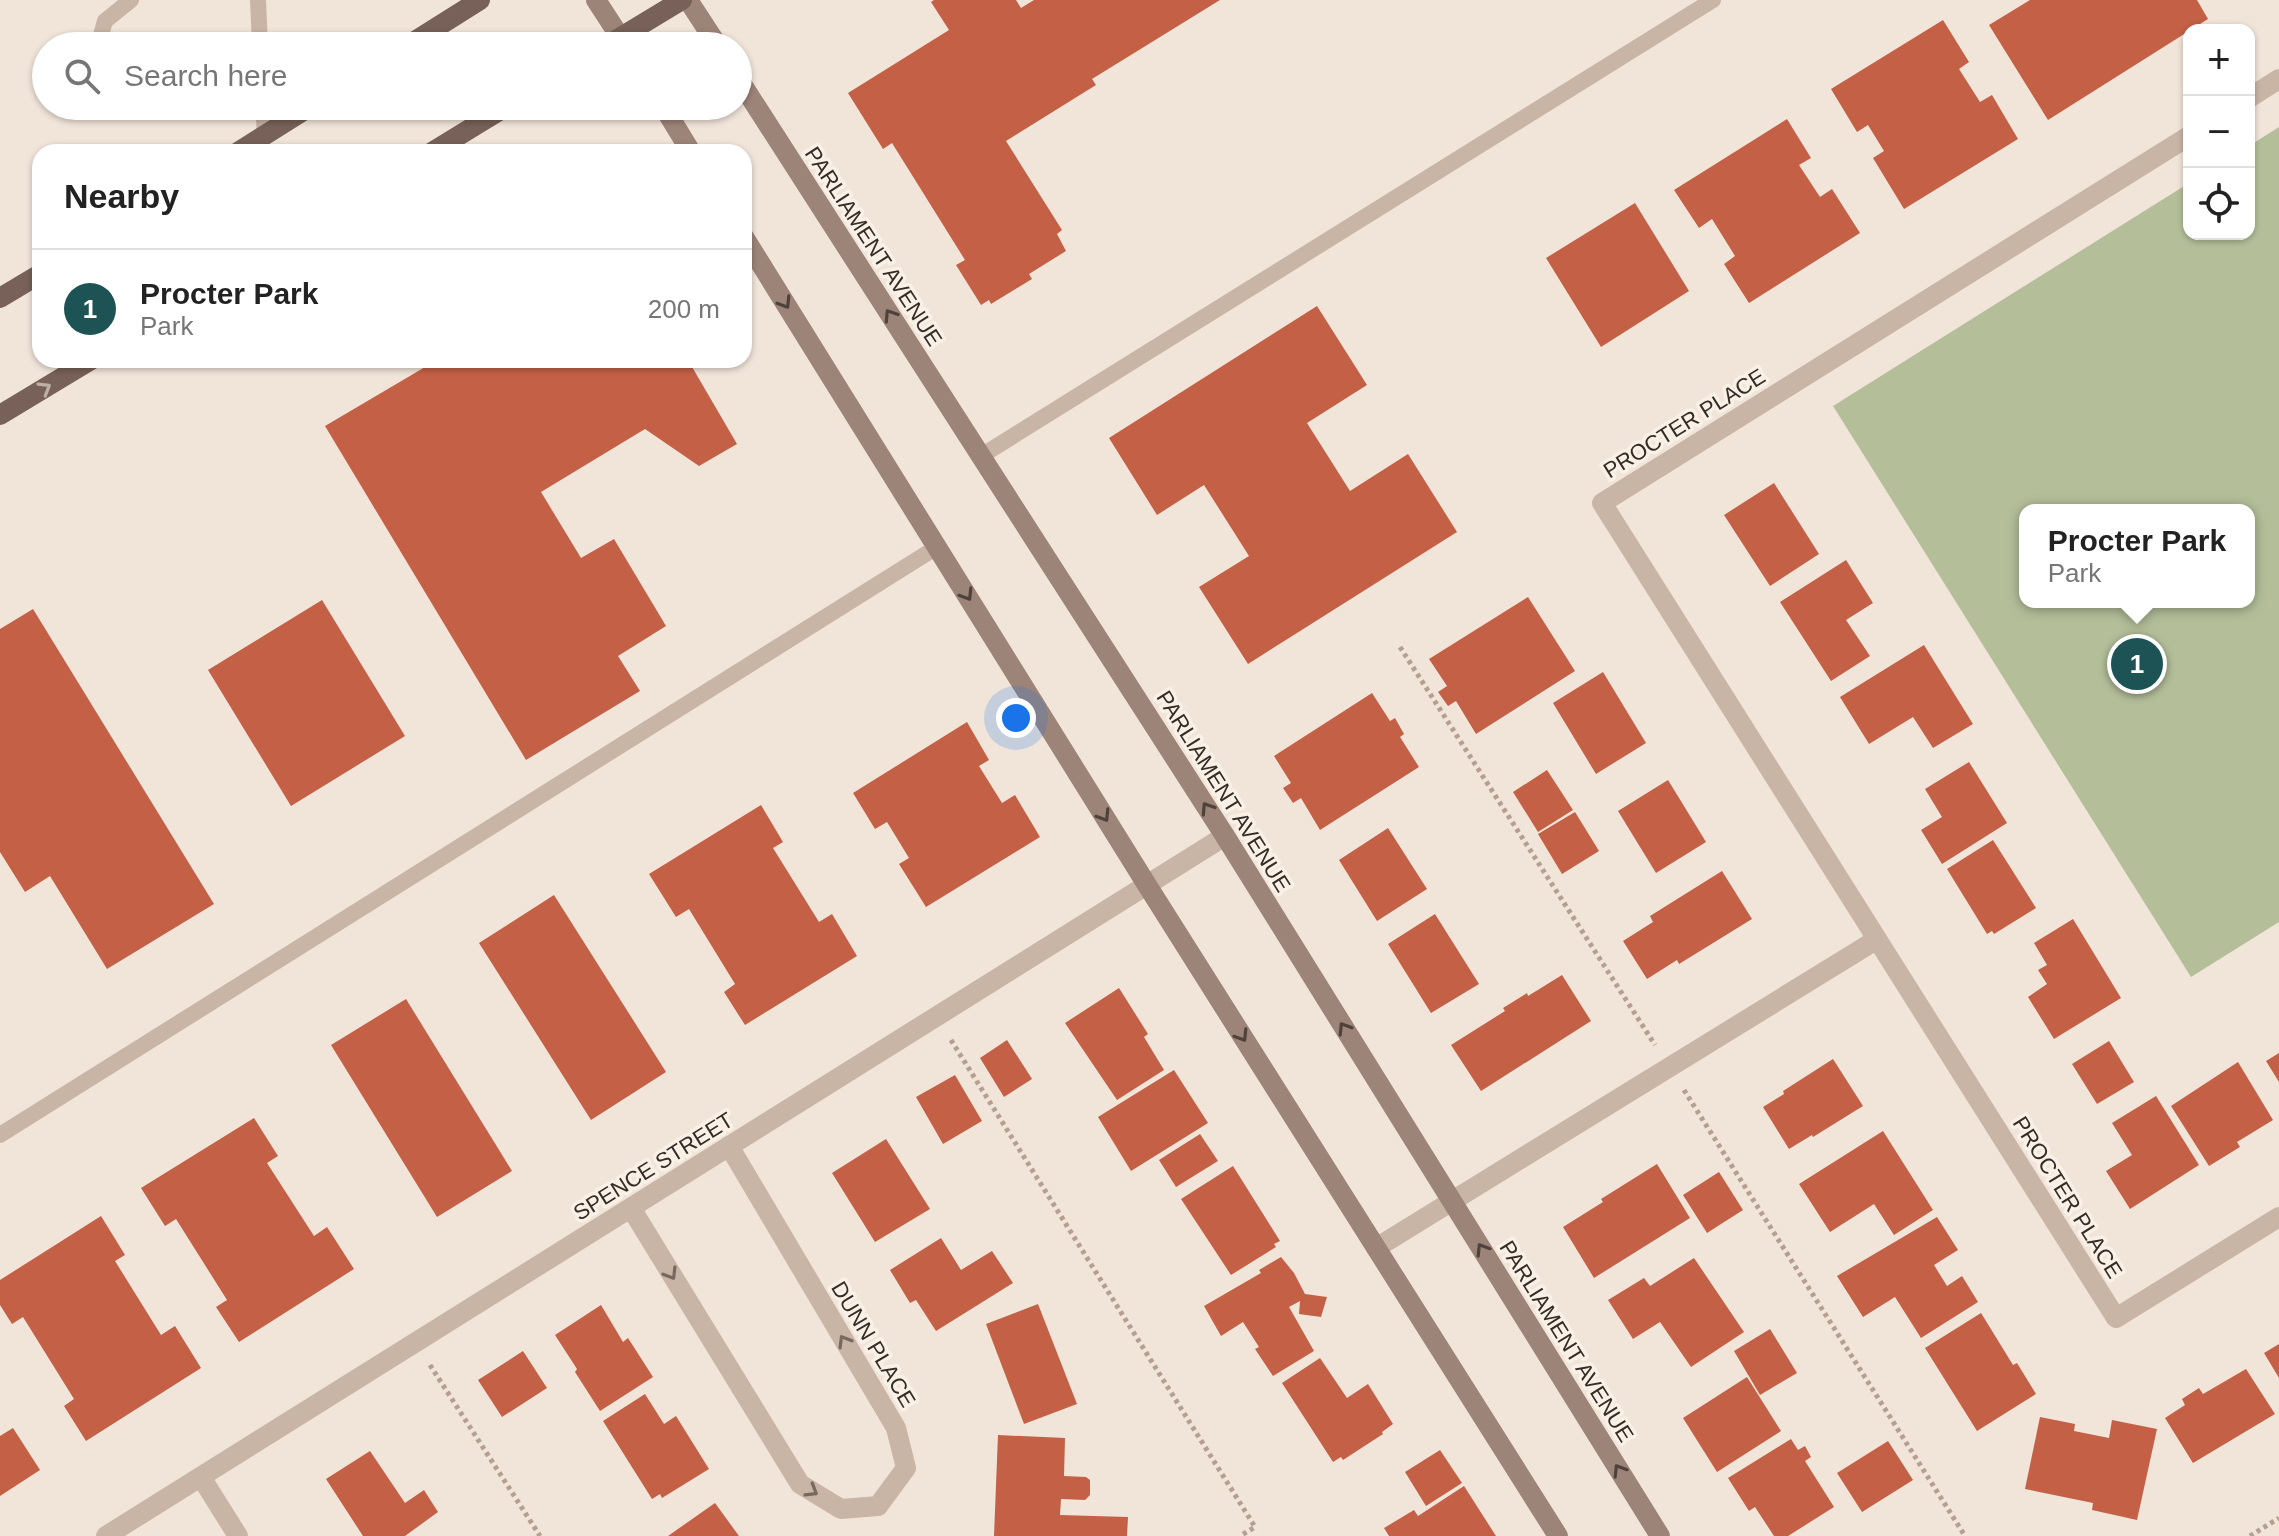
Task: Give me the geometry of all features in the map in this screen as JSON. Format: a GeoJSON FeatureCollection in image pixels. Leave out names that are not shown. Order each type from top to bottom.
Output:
{"type":"FeatureCollection","features":[{"type":"Feature","properties":{"kind":"main road"},"geometry":{"type":"LineString","coordinates":[[429,32],[480,0]]}},
{"type":"Feature","properties":{"kind":"main road"},"geometry":{"type":"LineString","coordinates":[[634,32],[685,0]]}},
{"type":"Feature","properties":{"kind":"main road"},"geometry":{"type":"LineString","coordinates":[[251,144],[289,120]]}},
{"type":"Feature","properties":{"kind":"main road"},"geometry":{"type":"LineString","coordinates":[[445,144],[484,120]]}},
{"type":"Feature","properties":{"kind":"main road"},"geometry":{"type":"LineString","coordinates":[[0,298],[32,279]]}},
{"type":"Feature","properties":{"kind":"main road"},"geometry":{"type":"LineString","coordinates":[[0,415],[78,368]]}},
{"type":"Feature","properties":{"kind":"street"},"geometry":{"type":"LineString","coordinates":[[596,0],[612,32]]}},
{"type":"Feature","properties":{"kind":"street"},"geometry":{"type":"LineString","coordinates":[[685,0],[708,32]]}},
{"type":"Feature","properties":{"kind":"street"},"geometry":{"type":"LineString","coordinates":[[2252,96],[2279,79]]}},
{"type":"Feature","properties":{"kind":"street","name":"PARLIAMENT AVENUE"},"geometry":{"type":"LineString","coordinates":[[752,100],[1225,836],[1660,1536]]}},
{"type":"Feature","properties":{"kind":"street"},"geometry":{"type":"LineString","coordinates":[[672,120],[686,144]]}},
{"type":"Feature","properties":{"kind":"street","name":"PROCTER PLACE"},"geometry":{"type":"LineString","coordinates":[[2183,140],[1602,503],[2116,1318],[2279,1217]]}},
{"type":"Feature","properties":{"kind":"street"},"geometry":{"type":"LineString","coordinates":[[752,250],[1147,885],[1558,1536]]}},
{"type":"Feature","properties":{"kind":"street","name":"SPENCE STREET"},"geometry":{"type":"LineString","coordinates":[[106,1536],[1225,836]]}},
{"type":"Feature","properties":{"kind":"street"},"geometry":{"type":"LineString","coordinates":[[1376,1248],[1876,940]]}},
{"type":"Feature","properties":{"kind":"street","name":"DUNN PLACE"},"geometry":{"type":"LineString","coordinates":[[631,1208],[800,1484],[841,1509],[878,1506],[906,1468],[896,1428],[729,1146]]}},
{"type":"Feature","properties":{"kind":"street"},"geometry":{"type":"LineString","coordinates":[[201,1477],[238,1536]]}},
{"type":"Feature","properties":{"kind":"lane"},"geometry":{"type":"LineString","coordinates":[[102,32],[105,21],[131,0]]}},
{"type":"Feature","properties":{"kind":"lane"},"geometry":{"type":"LineString","coordinates":[[258,0],[259,32]]}},
{"type":"Feature","properties":{"kind":"lane"},"geometry":{"type":"LineString","coordinates":[[981,456],[1713,0]]}},
{"type":"Feature","properties":{"kind":"lane"},"geometry":{"type":"LineString","coordinates":[[264,120],[265,135]]}},
{"type":"Feature","properties":{"kind":"lane"},"geometry":{"type":"LineString","coordinates":[[0,1135],[937,547]]}},
{"type":"Feature","properties":{"kind":"path"},"geometry":{"type":"LineString","coordinates":[[937,1017],[1255,1527],[1240,1536]]}},
{"type":"Feature","properties":{"kind":"path"},"geometry":{"type":"LineString","coordinates":[[416,1343],[540,1536]]}},
{"type":"Feature","properties":{"kind":"path"},"geometry":{"type":"LineString","coordinates":[[2250,1536],[2279,1518]]}},
{"type":"Feature","properties":{"kind":"green space"},"geometry":{"type":"Polygon","coordinates":[[[2279,127],[2279,922],[2191,977],[1833,406],[2183,187],[2183,240],[2255,240],[2255,142],[2279,127]]]}},
{"type":"Feature","properties":{"kind":"building"},"geometry":{"type":"Polygon","coordinates":[[[1016,0],[1021,8],[1034,0],[1220,0],[1092,79],[1096,85],[1006,141],[1062,230],[1057,234],[1066,251],[1029,274],[1032,279],[991,304],[989,300],[981,305],[956,265],[965,260],[892,143],[883,149],[848,93],[949,30],[931,2],[1016,0]]]}},
{"type":"Feature","properties":{"kind":"building"},"geometry":{"type":"Polygon","coordinates":[[[2030,0],[2197,0],[2208,19],[2200,24],[2183,24],[2183,35],[2048,120],[1989,25],[2030,0]]]}},
{"type":"Feature","properties":{"kind":"building"},"geometry":{"type":"Polygon","coordinates":[[[1943,20],[1969,62],[1959,69],[1980,102],[1992,95],[2018,139],[1904,209],[1873,158],[1884,151],[1868,125],[1857,132],[1831,89],[1943,20]]]}},
{"type":"Feature","properties":{"kind":"building"},"geometry":{"type":"Polygon","coordinates":[[[1787,119],[1811,158],[1799,165],[1820,197],[1832,189],[1860,233],[1749,303],[1724,264],[1735,256],[1712,219],[1699,228],[1674,190],[1787,119]]]}},
{"type":"Feature","properties":{"kind":"building"},"geometry":{"type":"Polygon","coordinates":[[[1635,203],[1689,291],[1601,347],[1546,258],[1635,203]]]}},
{"type":"Feature","properties":{"kind":"building"},"geometry":{"type":"Polygon","coordinates":[[[1317,306],[1367,385],[1307,423],[1350,491],[1408,454],[1457,532],[1248,664],[1199,587],[1249,556],[1204,485],[1157,515],[1109,438],[1317,306]]]}},
{"type":"Feature","properties":{"kind":"building"},"geometry":{"type":"Polygon","coordinates":[[[423,368],[693,368],[737,444],[699,466],[645,429],[541,492],[581,558],[614,539],[666,626],[618,656],[640,691],[526,760],[325,426],[423,368]]]}},
{"type":"Feature","properties":{"kind":"building"},"geometry":{"type":"Polygon","coordinates":[[[1774,483],[1819,554],[1770,586],[1724,515],[1774,483]]]}},
{"type":"Feature","properties":{"kind":"building"},"geometry":{"type":"Polygon","coordinates":[[[1846,560],[1873,603],[1846,620],[1870,656],[1831,681],[1780,602],[1846,560]]]}},
{"type":"Feature","properties":{"kind":"building"},"geometry":{"type":"Polygon","coordinates":[[[1528,597],[1575,671],[1476,734],[1456,701],[1448,706],[1438,692],[1447,686],[1429,659],[1528,597]]]}},
{"type":"Feature","properties":{"kind":"building"},"geometry":{"type":"Polygon","coordinates":[[[322,600],[405,736],[291,806],[208,670],[322,600]]]}},
{"type":"Feature","properties":{"kind":"building"},"geometry":{"type":"Polygon","coordinates":[[[33,609],[214,904],[107,969],[50,876],[25,892],[0,852],[0,629],[33,609]]]}},
{"type":"Feature","properties":{"kind":"building"},"geometry":{"type":"Polygon","coordinates":[[[1924,645],[1973,724],[1933,748],[1913,717],[1869,744],[1840,697],[1924,645]]]}},
{"type":"Feature","properties":{"kind":"building"},"geometry":{"type":"Polygon","coordinates":[[[1603,672],[1646,743],[1596,774],[1553,703],[1603,672]]]}},
{"type":"Feature","properties":{"kind":"building"},"geometry":{"type":"Polygon","coordinates":[[[1372,693],[1390,721],[1395,718],[1404,734],[1400,737],[1419,767],[1320,830],[1301,798],[1293,803],[1283,788],[1291,783],[1274,756],[1372,693]]]}},
{"type":"Feature","properties":{"kind":"building"},"geometry":{"type":"Polygon","coordinates":[[[967,722],[989,760],[979,766],[1002,803],[1015,795],[1040,837],[926,907],[899,864],[909,858],[887,822],[875,829],[853,793],[967,722]]]}},
{"type":"Feature","properties":{"kind":"building"},"geometry":{"type":"Polygon","coordinates":[[[1969,762],[2007,823],[1942,864],[1921,830],[1942,817],[1925,789],[1969,762]]]}},
{"type":"Feature","properties":{"kind":"building"},"geometry":{"type":"Polygon","coordinates":[[[1547,770],[1573,810],[1538,832],[1513,792],[1547,770]]]}},
{"type":"Feature","properties":{"kind":"building"},"geometry":{"type":"Polygon","coordinates":[[[1668,780],[1706,842],[1656,873],[1618,811],[1668,780]]]}},
{"type":"Feature","properties":{"kind":"building"},"geometry":{"type":"Polygon","coordinates":[[[761,805],[783,842],[773,848],[819,922],[832,914],[857,956],[745,1025],[724,992],[735,984],[689,909],[676,917],[649,874],[761,805]]]}},
{"type":"Feature","properties":{"kind":"building"},"geometry":{"type":"Polygon","coordinates":[[[1575,812],[1599,851],[1562,874],[1538,834],[1575,812]]]}},
{"type":"Feature","properties":{"kind":"building"},"geometry":{"type":"Polygon","coordinates":[[[1388,828],[1427,889],[1377,921],[1339,860],[1388,828]]]}},
{"type":"Feature","properties":{"kind":"building"},"geometry":{"type":"Polygon","coordinates":[[[1993,840],[2036,908],[1994,934],[1992,931],[1987,934],[1947,869],[1993,840]]]}},
{"type":"Feature","properties":{"kind":"building"},"geometry":{"type":"Polygon","coordinates":[[[1722,871],[1752,919],[1679,964],[1677,960],[1647,979],[1623,941],[1653,922],[1650,916],[1722,871]]]}},
{"type":"Feature","properties":{"kind":"building"},"geometry":{"type":"Polygon","coordinates":[[[554,895],[666,1072],[591,1120],[479,943],[554,895]]]}},
{"type":"Feature","properties":{"kind":"building"},"geometry":{"type":"Polygon","coordinates":[[[1435,914],[1479,984],[1431,1013],[1388,944],[1435,914]]]}},
{"type":"Feature","properties":{"kind":"building"},"geometry":{"type":"Polygon","coordinates":[[[2073,919],[2121,998],[2054,1039],[2028,997],[2047,984],[2038,970],[2047,965],[2034,943],[2073,919]]]}},
{"type":"Feature","properties":{"kind":"building"},"geometry":{"type":"Polygon","coordinates":[[[1562,975],[1591,1021],[1481,1091],[1451,1045],[1505,1011],[1503,1008],[1562,975]]]}},
{"type":"Feature","properties":{"kind":"building"},"geometry":{"type":"Polygon","coordinates":[[[1119,988],[1148,1034],[1144,1037],[1164,1070],[1117,1100],[1065,1023],[1119,988]]]}},
{"type":"Feature","properties":{"kind":"building"},"geometry":{"type":"Polygon","coordinates":[[[406,999],[512,1171],[437,1217],[331,1045],[406,999]]]}},
{"type":"Feature","properties":{"kind":"building"},"geometry":{"type":"Polygon","coordinates":[[[1007,1040],[1032,1079],[1004,1097],[980,1058],[1007,1040]]]}},
{"type":"Feature","properties":{"kind":"building"},"geometry":{"type":"Polygon","coordinates":[[[2109,1041],[2134,1082],[2097,1104],[2072,1064],[2109,1041]]]}},
{"type":"Feature","properties":{"kind":"building"},"geometry":{"type":"Polygon","coordinates":[[[2279,1053],[2279,1082],[2266,1061],[2279,1053]]]}},
{"type":"Feature","properties":{"kind":"building"},"geometry":{"type":"Polygon","coordinates":[[[1833,1059],[1863,1106],[1789,1149],[1763,1107],[1833,1059]]]}},
{"type":"Feature","properties":{"kind":"building"},"geometry":{"type":"Polygon","coordinates":[[[2238,1062],[2273,1120],[2237,1142],[2240,1147],[2209,1166],[2171,1106],[2238,1062]]]}},
{"type":"Feature","properties":{"kind":"building"},"geometry":{"type":"Polygon","coordinates":[[[1174,1070],[1208,1123],[1131,1171],[1098,1117],[1174,1070]]]}},
{"type":"Feature","properties":{"kind":"building"},"geometry":{"type":"Polygon","coordinates":[[[955,1075],[982,1121],[943,1144],[916,1097],[955,1075]]]}},
{"type":"Feature","properties":{"kind":"building"},"geometry":{"type":"Polygon","coordinates":[[[2156,1096],[2199,1165],[2130,1209],[2106,1171],[2132,1155],[2112,1123],[2156,1096]]]}},
{"type":"Feature","properties":{"kind":"building"},"geometry":{"type":"Polygon","coordinates":[[[254,1118],[278,1156],[267,1163],[314,1236],[327,1227],[354,1269],[239,1342],[216,1307],[227,1300],[176,1219],[165,1226],[141,1188],[254,1118]]]}},
{"type":"Feature","properties":{"kind":"building"},"geometry":{"type":"Polygon","coordinates":[[[1883,1131],[1933,1210],[1894,1235],[1874,1204],[1830,1232],[1799,1184],[1883,1131]]]}},
{"type":"Feature","properties":{"kind":"building"},"geometry":{"type":"Polygon","coordinates":[[[1200,1134],[1218,1161],[1176,1187],[1159,1160],[1200,1134]]]}},
{"type":"Feature","properties":{"kind":"building"},"geometry":{"type":"Polygon","coordinates":[[[886,1139],[930,1209],[875,1242],[832,1173],[886,1139]]]}},
{"type":"Feature","properties":{"kind":"building"},"geometry":{"type":"Polygon","coordinates":[[[1657,1164],[1690,1218],[1594,1278],[1563,1227],[1657,1164]]]}},
{"type":"Feature","properties":{"kind":"building"},"geometry":{"type":"Polygon","coordinates":[[[1233,1166],[1280,1241],[1274,1244],[1276,1247],[1231,1275],[1181,1199],[1233,1166]]]}},
{"type":"Feature","properties":{"kind":"building"},"geometry":{"type":"Polygon","coordinates":[[[1719,1172],[1743,1210],[1707,1233],[1683,1195],[1719,1172]]]}},
{"type":"Feature","properties":{"kind":"building"},"geometry":{"type":"Polygon","coordinates":[[[101,1216],[125,1255],[115,1261],[161,1335],[175,1326],[201,1368],[86,1441],[64,1406],[74,1399],[23,1317],[12,1324],[0,1305],[0,1280],[101,1216]]]}},
{"type":"Feature","properties":{"kind":"building"},"geometry":{"type":"Polygon","coordinates":[[[1937,1217],[1958,1250],[1934,1265],[1947,1286],[1962,1276],[1978,1302],[1921,1338],[1895,1297],[1863,1317],[1837,1276],[1937,1217]]]}},
{"type":"Feature","properties":{"kind":"building"},"geometry":{"type":"Polygon","coordinates":[[[941,1238],[961,1270],[992,1251],[1013,1283],[936,1331],[916,1300],[910,1303],[890,1270],[941,1238]]]}},
{"type":"Feature","properties":{"kind":"building"},"geometry":{"type":"Polygon","coordinates":[[[1281,1257],[1305,1294],[1327,1297],[1321,1317],[1299,1314],[1300,1301],[1289,1307],[1314,1351],[1273,1376],[1255,1349],[1259,1347],[1243,1322],[1221,1336],[1204,1306],[1261,1273],[1259,1270],[1281,1257]]]}},
{"type":"Feature","properties":{"kind":"building"},"geometry":{"type":"Polygon","coordinates":[[[1694,1258],[1744,1332],[1691,1367],[1660,1322],[1633,1339],[1608,1300],[1644,1278],[1650,1286],[1694,1258]]]}},
{"type":"Feature","properties":{"kind":"building"},"geometry":{"type":"Polygon","coordinates":[[[1038,1304],[1077,1404],[1024,1424],[986,1324],[1038,1304]]]}},
{"type":"Feature","properties":{"kind":"building"},"geometry":{"type":"Polygon","coordinates":[[[601,1305],[623,1342],[628,1338],[653,1377],[600,1411],[555,1335],[601,1305]]]}},
{"type":"Feature","properties":{"kind":"building"},"geometry":{"type":"Polygon","coordinates":[[[1981,1313],[2013,1365],[2017,1363],[2036,1394],[1977,1431],[1925,1348],[1981,1313]]]}},
{"type":"Feature","properties":{"kind":"building"},"geometry":{"type":"Polygon","coordinates":[[[1770,1329],[1797,1373],[1760,1395],[1734,1351],[1770,1329]]]}},
{"type":"Feature","properties":{"kind":"building"},"geometry":{"type":"Polygon","coordinates":[[[2279,1344],[2279,1378],[2264,1353],[2279,1344]]]}},
{"type":"Feature","properties":{"kind":"building"},"geometry":{"type":"Polygon","coordinates":[[[523,1351],[547,1388],[502,1417],[478,1380],[523,1351]]]}},
{"type":"Feature","properties":{"kind":"building"},"geometry":{"type":"Polygon","coordinates":[[[1320,1358],[1347,1398],[1368,1384],[1393,1424],[1343,1460],[1341,1457],[1333,1462],[1282,1383],[1320,1358]]]}},
{"type":"Feature","properties":{"kind":"building"},"geometry":{"type":"Polygon","coordinates":[[[2246,1369],[2275,1414],[2193,1463],[2165,1418],[2185,1405],[2182,1399],[2199,1388],[2203,1394],[2246,1369]]]}},
{"type":"Feature","properties":{"kind":"building"},"geometry":{"type":"Polygon","coordinates":[[[1747,1377],[1781,1431],[1717,1472],[1683,1418],[1747,1377]]]}},
{"type":"Feature","properties":{"kind":"building"},"geometry":{"type":"Polygon","coordinates":[[[645,1394],[664,1424],[676,1416],[709,1469],[662,1498],[660,1494],[652,1499],[603,1421],[645,1394]]]}},
{"type":"Feature","properties":{"kind":"building"},"geometry":{"type":"Polygon","coordinates":[[[2040,1417],[2075,1424],[2074,1431],[2109,1438],[2112,1420],[2157,1429],[2137,1520],[2092,1510],[2093,1503],[2025,1489],[2040,1417]]]}},
{"type":"Feature","properties":{"kind":"building"},"geometry":{"type":"Polygon","coordinates":[[[13,1428],[40,1470],[0,1496],[0,1436],[13,1428]]]}},
{"type":"Feature","properties":{"kind":"building"},"geometry":{"type":"Polygon","coordinates":[[[998,1435],[1065,1438],[1064,1476],[1086,1477],[1090,1480],[1090,1495],[1085,1500],[1061,1499],[1060,1515],[1128,1517],[1127,1536],[994,1536],[998,1435]]]}},
{"type":"Feature","properties":{"kind":"building"},"geometry":{"type":"Polygon","coordinates":[[[1791,1439],[1798,1450],[1805,1446],[1811,1457],[1805,1461],[1834,1507],[1788,1536],[1774,1536],[1755,1507],[1749,1511],[1728,1478],[1791,1439]]]}},
{"type":"Feature","properties":{"kind":"building"},"geometry":{"type":"Polygon","coordinates":[[[1888,1441],[1913,1480],[1862,1512],[1837,1473],[1888,1441]]]}},
{"type":"Feature","properties":{"kind":"building"},"geometry":{"type":"Polygon","coordinates":[[[1440,1450],[1462,1483],[1426,1506],[1405,1472],[1440,1450]]]}},
{"type":"Feature","properties":{"kind":"building"},"geometry":{"type":"Polygon","coordinates":[[[370,1451],[405,1503],[424,1490],[438,1512],[405,1536],[363,1536],[326,1479],[370,1451]]]}},
{"type":"Feature","properties":{"kind":"building"},"geometry":{"type":"Polygon","coordinates":[[[1464,1486],[1496,1536],[1389,1536],[1384,1528],[1414,1510],[1418,1516],[1464,1486]]]}},
{"type":"Feature","properties":{"kind":"building"},"geometry":{"type":"Polygon","coordinates":[[[715,1503],[739,1536],[668,1536],[715,1503]]]}},
{"type":"Feature","properties":{"kind":"place","name":"Procter Park"},"geometry":{"type":"Point","coordinates":[2137,664]}}]}
